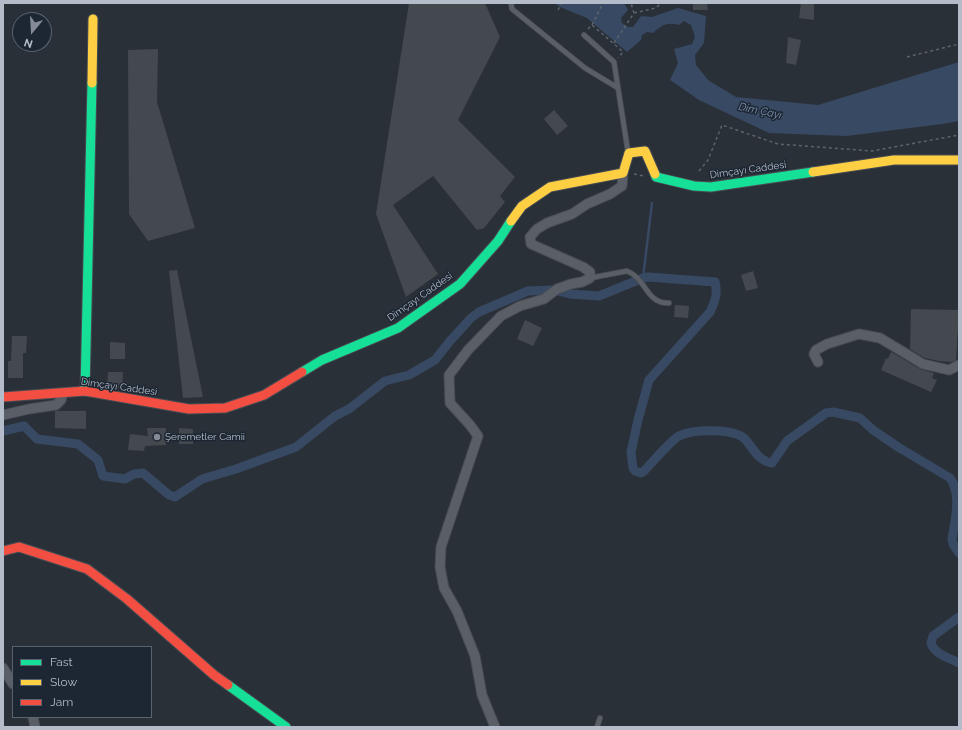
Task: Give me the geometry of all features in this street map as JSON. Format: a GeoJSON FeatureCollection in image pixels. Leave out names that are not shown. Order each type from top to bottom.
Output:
{"type":"FeatureCollection","features":[{"type":"Feature","properties":{"kind":"street"},"geometry":{"type":"LineString","coordinates":[[85,391],[93,19]]}},
{"type":"Feature","properties":{"kind":"street"},"geometry":{"type":"LineString","coordinates":[[495,727],[482,695],[475,656],[457,611],[444,588],[440,567],[441,547],[478,436],[450,403],[449,375],[468,350],[502,316],[520,306],[544,299],[555,290],[590,278],[590,272],[584,267],[545,252],[531,244],[530,237],[537,229],[547,223],[572,214],[587,204],[610,194],[622,186],[629,153],[645,151],[656,177]]}},
{"type":"Feature","properties":{"kind":"street","name":"Dimçayı Caddesi"},"geometry":{"type":"LineString","coordinates":[[656,177],[694,186],[711,187],[894,160],[959,160]]}},
{"type":"Feature","properties":{"kind":"street","name":"Dimçayı Caddesi"},"geometry":{"type":"LineString","coordinates":[[3,397],[85,391],[189,409],[225,408],[264,395],[322,360],[398,328],[460,284],[498,241],[522,206],[550,187],[624,173]]}},
{"type":"Feature","properties":{"kind":"street"},"geometry":{"type":"LineString","coordinates":[[818,362],[814,354],[816,350],[827,344],[859,334],[880,338],[923,364],[949,370],[959,365]]}},
{"type":"Feature","properties":{"kind":"street"},"geometry":{"type":"LineString","coordinates":[[3,415],[56,405],[61,400],[62,393]]}},
{"type":"Feature","properties":{"kind":"street"},"geometry":{"type":"LineString","coordinates":[[3,551],[19,547],[87,569],[127,599],[214,675],[286,727]]}},
{"type":"Feature","properties":{"kind":"street"},"geometry":{"type":"LineString","coordinates":[[3,668],[12,682]]}},
{"type":"Feature","properties":{"kind":"lane"},"geometry":{"type":"LineString","coordinates":[[511,3],[512,8],[585,68],[618,88]]}},
{"type":"Feature","properties":{"kind":"lane"},"geometry":{"type":"LineString","coordinates":[[584,35],[614,62],[629,153]]}},
{"type":"Feature","properties":{"kind":"lane"},"geometry":{"type":"LineString","coordinates":[[590,278],[626,271],[638,277],[655,300],[661,303],[669,302]]}},
{"type":"Feature","properties":{"kind":"lane"},"geometry":{"type":"LineString","coordinates":[[597,727],[600,718]]}},
{"type":"Feature","properties":{"kind":"path"},"geometry":{"type":"LineString","coordinates":[[558,10],[562,3]]}},
{"type":"Feature","properties":{"kind":"path"},"geometry":{"type":"LineString","coordinates":[[584,35],[592,25],[603,3]]}},
{"type":"Feature","properties":{"kind":"path"},"geometry":{"type":"LineString","coordinates":[[631,3],[634,13]]}},
{"type":"Feature","properties":{"kind":"path"},"geometry":{"type":"LineString","coordinates":[[614,43],[634,13],[656,8],[661,3]]}},
{"type":"Feature","properties":{"kind":"path"},"geometry":{"type":"LineString","coordinates":[[592,25],[623,52],[614,62]]}},
{"type":"Feature","properties":{"kind":"path"},"geometry":{"type":"LineString","coordinates":[[907,57],[959,44]]}},
{"type":"Feature","properties":{"kind":"path"},"geometry":{"type":"LineString","coordinates":[[699,171],[708,160],[722,125],[778,144],[872,151],[959,135]]}},
{"type":"Feature","properties":{"kind":"path"},"geometry":{"type":"LineString","coordinates":[[624,173],[656,177]]}},
{"type":"Feature","properties":{"kind":"water","name":"Dim Çayı"},"geometry":{"type":"Polygon","coordinates":[[[555,3],[624,3],[628,10],[621,18],[622,23],[628,27],[633,27],[641,16],[652,17],[678,8],[706,16],[704,43],[695,55],[696,65],[708,80],[736,97],[818,105],[959,62],[959,121],[847,136],[769,133],[699,100],[670,80],[678,63],[674,49],[692,44],[695,37],[691,25],[684,21],[679,25],[665,25],[653,33],[647,32],[642,35],[641,40],[627,52],[587,18],[560,7],[555,3]]]}},
{"type":"Feature","properties":{"kind":"building"},"geometry":{"type":"Polygon","coordinates":[[[409,3],[485,3],[500,37],[458,120],[515,177],[500,196],[505,202],[484,228],[477,230],[433,176],[393,205],[438,274],[406,297],[376,214],[409,3]]]}},
{"type":"Feature","properties":{"kind":"building"},"geometry":{"type":"Polygon","coordinates":[[[693,3],[707,3],[708,10],[693,10],[693,3]]]}},
{"type":"Feature","properties":{"kind":"building"},"geometry":{"type":"Polygon","coordinates":[[[801,3],[814,3],[814,20],[799,18],[801,3]]]}},
{"type":"Feature","properties":{"kind":"building"},"geometry":{"type":"Polygon","coordinates":[[[788,37],[801,40],[796,65],[786,63],[788,37]]]}},
{"type":"Feature","properties":{"kind":"building"},"geometry":{"type":"Polygon","coordinates":[[[158,49],[157,102],[195,228],[148,241],[129,214],[128,50],[158,49]]]}},
{"type":"Feature","properties":{"kind":"building"},"geometry":{"type":"Polygon","coordinates":[[[554,110],[568,126],[557,135],[544,119],[554,110]]]}},
{"type":"Feature","properties":{"kind":"building"},"geometry":{"type":"Polygon","coordinates":[[[177,270],[203,397],[183,398],[169,271],[177,270]]]}},
{"type":"Feature","properties":{"kind":"building"},"geometry":{"type":"Polygon","coordinates":[[[753,271],[758,288],[746,291],[741,275],[753,271]]]}},
{"type":"Feature","properties":{"kind":"building"},"geometry":{"type":"Polygon","coordinates":[[[675,305],[689,306],[688,318],[674,317],[675,305]]]}},
{"type":"Feature","properties":{"kind":"building"},"geometry":{"type":"Polygon","coordinates":[[[911,309],[959,310],[956,360],[952,362],[925,358],[910,349],[911,309]]]}},
{"type":"Feature","properties":{"kind":"building"},"geometry":{"type":"Polygon","coordinates":[[[525,320],[542,328],[533,346],[517,339],[525,320]]]}},
{"type":"Feature","properties":{"kind":"building"},"geometry":{"type":"Polygon","coordinates":[[[12,336],[27,336],[26,353],[23,353],[23,378],[8,378],[8,361],[11,361],[12,336]]]}},
{"type":"Feature","properties":{"kind":"building"},"geometry":{"type":"Polygon","coordinates":[[[110,342],[125,343],[125,359],[110,359],[110,342]]]}},
{"type":"Feature","properties":{"kind":"building"},"geometry":{"type":"Polygon","coordinates":[[[891,352],[920,369],[934,373],[932,378],[937,380],[931,392],[881,370],[886,358],[888,359],[891,352]]]}},
{"type":"Feature","properties":{"kind":"building"},"geometry":{"type":"Polygon","coordinates":[[[108,372],[123,372],[122,389],[107,387],[108,372]]]}},
{"type":"Feature","properties":{"kind":"building"},"geometry":{"type":"Polygon","coordinates":[[[55,411],[86,411],[86,429],[55,428],[55,411]]]}},
{"type":"Feature","properties":{"kind":"building"},"geometry":{"type":"Polygon","coordinates":[[[147,428],[166,428],[166,445],[145,446],[144,451],[128,450],[130,434],[148,436],[147,428]]]}},
{"type":"Feature","properties":{"kind":"building"},"geometry":{"type":"Polygon","coordinates":[[[179,428],[193,429],[193,444],[179,444],[179,428]]]}},
{"type":"Feature","properties":{"kind":"waterway"},"geometry":{"type":"LineString","coordinates":[[643,278],[652,203]]}},
{"type":"Feature","properties":{"kind":"waterway"},"geometry":{"type":"LineString","coordinates":[[558,291],[570,294],[599,296],[648,277],[715,282],[716,297],[710,312],[649,380],[631,452],[633,468],[635,471],[641,473],[644,471],[676,438],[693,432],[723,431],[740,435],[759,457],[772,463],[787,441],[826,413],[833,412],[860,418],[873,430],[898,447],[950,478],[954,484],[957,499],[952,539],[953,544],[959,553]]}},
{"type":"Feature","properties":{"kind":"waterway"},"geometry":{"type":"LineString","coordinates":[[3,431],[24,426],[37,439],[78,444],[98,460],[103,476],[125,479],[134,474],[143,473],[169,495],[175,497],[202,479],[236,469],[296,447],[335,416],[349,409],[385,381],[409,375],[435,360],[471,318],[479,312],[528,291],[553,290]]}},
{"type":"Feature","properties":{"kind":"waterway"},"geometry":{"type":"LineString","coordinates":[[959,617],[933,636],[931,643],[935,650],[939,653],[959,663]]}},
{"type":"Feature","properties":{"kind":"traffic: fast"},"geometry":{"type":"LineString","coordinates":[[85,391],[92,83]]}},
{"type":"Feature","properties":{"kind":"traffic: fast"},"geometry":{"type":"LineString","coordinates":[[655,174],[656,177],[694,186],[711,187],[813,172]]}},
{"type":"Feature","properties":{"kind":"traffic: fast"},"geometry":{"type":"LineString","coordinates":[[302,372],[322,360],[398,328],[460,284],[498,241],[511,221]]}},
{"type":"Feature","properties":{"kind":"traffic: fast"},"geometry":{"type":"LineString","coordinates":[[228,685],[286,727]]}},
{"type":"Feature","properties":{"kind":"traffic: slow"},"geometry":{"type":"LineString","coordinates":[[92,83],[93,19]]}},
{"type":"Feature","properties":{"kind":"traffic: slow"},"geometry":{"type":"LineString","coordinates":[[511,221],[522,206],[550,187],[623,173],[629,153],[645,151],[655,174]]}},
{"type":"Feature","properties":{"kind":"traffic: slow"},"geometry":{"type":"LineString","coordinates":[[813,172],[894,160],[959,160]]}},
{"type":"Feature","properties":{"kind":"traffic: jam"},"geometry":{"type":"LineString","coordinates":[[3,397],[85,391],[189,409],[225,408],[264,395],[302,372]]}},
{"type":"Feature","properties":{"kind":"traffic: jam"},"geometry":{"type":"LineString","coordinates":[[3,551],[19,547],[87,569],[127,599],[214,675],[228,685]]}},
{"type":"Feature","properties":{"kind":"place","name":"Şeremetler Camii"},"geometry":{"type":"Point","coordinates":[157,437]}}]}
